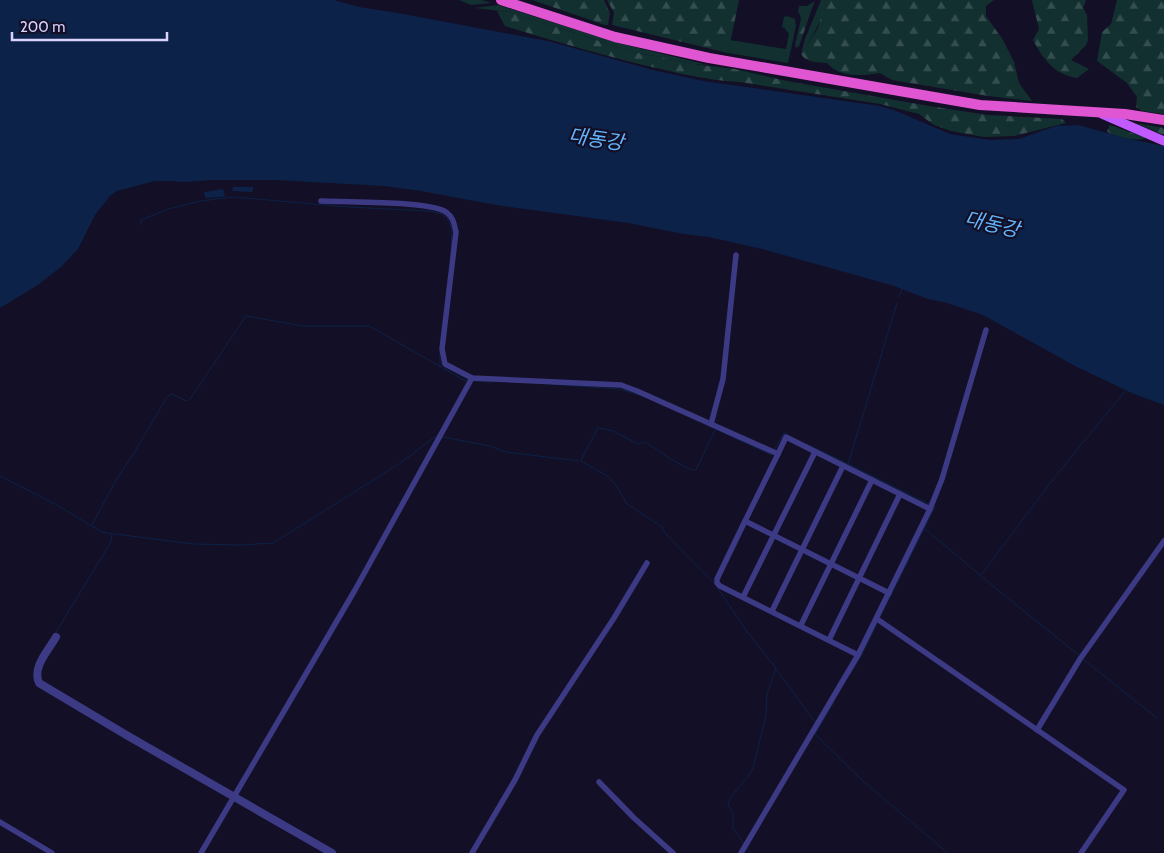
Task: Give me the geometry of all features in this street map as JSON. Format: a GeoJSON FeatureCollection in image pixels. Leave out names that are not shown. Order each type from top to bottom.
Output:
{"type":"FeatureCollection","features":[{"type":"Feature","properties":{"kind":"highway"},"geometry":{"type":"LineString","coordinates":[[501,0],[616,36],[729,61],[980,105],[1125,114],[1164,120]]}},
{"type":"Feature","properties":{"kind":"main road"},"geometry":{"type":"LineString","coordinates":[[1099,113],[1164,141]]}},
{"type":"Feature","properties":{"kind":"street"},"geometry":{"type":"LineString","coordinates":[[321,201],[428,206],[446,212],[454,220],[456,232],[442,349],[445,364],[472,378],[620,386],[637,391],[778,454]]}},
{"type":"Feature","properties":{"kind":"street"},"geometry":{"type":"LineString","coordinates":[[711,424],[723,379],[736,255]]}},
{"type":"Feature","properties":{"kind":"street"},"geometry":{"type":"LineString","coordinates":[[741,853],[858,655],[930,509],[960,422],[986,330]]}},
{"type":"Feature","properties":{"kind":"street"},"geometry":{"type":"LineString","coordinates":[[201,853],[355,590],[472,378]]}},
{"type":"Feature","properties":{"kind":"street"},"geometry":{"type":"LineString","coordinates":[[858,655],[717,583],[717,579],[744,521],[786,437],[930,509]]}},
{"type":"Feature","properties":{"kind":"street"},"geometry":{"type":"LineString","coordinates":[[743,597],[815,452]]}},
{"type":"Feature","properties":{"kind":"street"},"geometry":{"type":"LineString","coordinates":[[772,611],[843,466]]}},
{"type":"Feature","properties":{"kind":"street"},"geometry":{"type":"LineString","coordinates":[[801,625],[872,480]]}},
{"type":"Feature","properties":{"kind":"street"},"geometry":{"type":"LineString","coordinates":[[829,640],[900,494]]}},
{"type":"Feature","properties":{"kind":"street"},"geometry":{"type":"LineString","coordinates":[[744,521],[889,593]]}},
{"type":"Feature","properties":{"kind":"street"},"geometry":{"type":"LineString","coordinates":[[1037,730],[1080,659],[1164,540]]}},
{"type":"Feature","properties":{"kind":"street"},"geometry":{"type":"LineString","coordinates":[[472,853],[515,780],[537,735],[614,618],[647,562]]}},
{"type":"Feature","properties":{"kind":"street"},"geometry":{"type":"LineString","coordinates":[[877,619],[1124,790],[1081,853]]}},
{"type":"Feature","properties":{"kind":"street"},"geometry":{"type":"LineString","coordinates":[[56,637],[37,669],[39,683],[332,853]]}},
{"type":"Feature","properties":{"kind":"street"},"geometry":{"type":"LineString","coordinates":[[599,782],[634,818],[673,853]]}},
{"type":"Feature","properties":{"kind":"street"},"geometry":{"type":"LineString","coordinates":[[0,822],[52,853]]}},
{"type":"Feature","properties":{"kind":"green space"},"geometry":{"type":"Polygon","coordinates":[[[459,0],[482,0],[491,3],[471,5],[459,0]]]}},
{"type":"Feature","properties":{"kind":"green space"},"geometry":{"type":"Polygon","coordinates":[[[532,0],[604,0],[610,13],[608,25],[605,25],[532,0]]]}},
{"type":"Feature","properties":{"kind":"green space"},"geometry":{"type":"Polygon","coordinates":[[[607,0],[739,0],[728,53],[612,25],[614,13],[607,0]]]}},
{"type":"Feature","properties":{"kind":"green space"},"geometry":{"type":"Polygon","coordinates":[[[815,0],[799,46],[796,48],[800,15],[809,13],[815,0]]]}},
{"type":"Feature","properties":{"kind":"green space"},"geometry":{"type":"Polygon","coordinates":[[[821,0],[825,0],[819,22],[801,54],[805,39],[821,0]]]}},
{"type":"Feature","properties":{"kind":"green space"},"geometry":{"type":"Polygon","coordinates":[[[825,0],[994,0],[986,6],[986,16],[1003,40],[1014,62],[1019,83],[1032,101],[988,96],[892,80],[880,73],[866,75],[845,74],[832,68],[827,63],[806,59],[801,54],[818,28],[825,0]]]}},
{"type":"Feature","properties":{"kind":"green space"},"geometry":{"type":"Polygon","coordinates":[[[1032,0],[1086,0],[1083,8],[1087,15],[1088,40],[1086,45],[1071,60],[1089,69],[1077,78],[1056,70],[1037,47],[1033,40],[1039,29],[1032,0]]]}},
{"type":"Feature","properties":{"kind":"green space"},"geometry":{"type":"Polygon","coordinates":[[[1117,0],[1164,0],[1164,114],[1142,111],[1136,107],[1137,97],[1127,83],[1097,61],[1102,32],[1111,24],[1117,0]]]}},
{"type":"Feature","properties":{"kind":"green space"},"geometry":{"type":"Polygon","coordinates":[[[815,1],[809,13],[800,15],[798,12],[799,6],[807,6],[815,1]]]}},
{"type":"Feature","properties":{"kind":"green space"},"geometry":{"type":"Polygon","coordinates":[[[498,5],[618,43],[708,65],[693,64],[634,52],[509,12],[475,8],[498,5]]]}},
{"type":"Feature","properties":{"kind":"green space"},"geometry":{"type":"Polygon","coordinates":[[[497,11],[509,12],[634,52],[693,64],[735,69],[787,81],[929,106],[988,115],[1062,119],[1066,123],[1014,136],[984,137],[951,131],[934,125],[919,114],[880,104],[697,77],[627,61],[505,26],[497,11]]]}},
{"type":"Feature","properties":{"kind":"green space"},"geometry":{"type":"Polygon","coordinates":[[[787,16],[795,19],[796,26],[788,63],[728,53],[730,40],[786,49],[789,33],[782,27],[784,17],[787,16]]]}},
{"type":"Feature","properties":{"kind":"green space"},"geometry":{"type":"Polygon","coordinates":[[[1135,123],[1164,128],[1164,135],[1135,123]]]}},
{"type":"Feature","properties":{"kind":"green space"},"geometry":{"type":"Polygon","coordinates":[[[1110,125],[1146,138],[1123,138],[1110,134],[1107,131],[1110,125]]]}},
{"type":"Feature","properties":{"kind":"water","name":"대동강"},"geometry":{"type":"Polygon","coordinates":[[[0,0],[334,0],[359,7],[548,41],[653,70],[703,81],[880,106],[950,134],[990,140],[1019,139],[1056,126],[1078,125],[1164,146],[1164,405],[1134,394],[1075,366],[983,315],[928,299],[891,285],[762,249],[709,237],[384,186],[275,180],[155,181],[117,191],[110,196],[95,215],[78,249],[62,266],[38,285],[0,308],[0,0]]]}},
{"type":"Feature","properties":{"kind":"water"},"geometry":{"type":"Polygon","coordinates":[[[233,187],[253,187],[253,190],[252,192],[232,191],[233,187]]]}},
{"type":"Feature","properties":{"kind":"water"},"geometry":{"type":"Polygon","coordinates":[[[223,189],[225,195],[223,197],[205,198],[204,192],[223,189]]]}},
{"type":"Feature","properties":{"kind":"waterway"},"geometry":{"type":"LineString","coordinates":[[141,225],[141,220],[168,209],[201,201],[233,197],[349,207],[428,211],[442,214],[449,221],[452,230],[451,254]]}},
{"type":"Feature","properties":{"kind":"waterway"},"geometry":{"type":"LineString","coordinates":[[899,297],[902,289]]}},
{"type":"Feature","properties":{"kind":"waterway"},"geometry":{"type":"LineString","coordinates":[[897,303],[848,464],[929,504]]}},
{"type":"Feature","properties":{"kind":"waterway"},"geometry":{"type":"LineString","coordinates":[[92,525],[115,482],[167,397],[171,394],[187,401],[191,398],[246,316],[303,326],[369,326],[464,380],[469,381]]}},
{"type":"Feature","properties":{"kind":"waterway"},"geometry":{"type":"LineString","coordinates":[[440,352],[440,366]]}},
{"type":"Feature","properties":{"kind":"waterway"},"geometry":{"type":"LineString","coordinates":[[472,381],[493,382]]}},
{"type":"Feature","properties":{"kind":"waterway"},"geometry":{"type":"LineString","coordinates":[[550,384],[619,389],[640,395]]}},
{"type":"Feature","properties":{"kind":"waterway"},"geometry":{"type":"LineString","coordinates":[[981,575],[1058,473],[1126,390]]}},
{"type":"Feature","properties":{"kind":"waterway"},"geometry":{"type":"LineString","coordinates":[[707,425],[772,455]]}},
{"type":"Feature","properties":{"kind":"waterway"},"geometry":{"type":"LineString","coordinates":[[581,460],[598,428],[613,431],[638,444],[645,442],[684,467],[696,470],[715,430]]}},
{"type":"Feature","properties":{"kind":"waterway"},"geometry":{"type":"LineString","coordinates":[[775,449],[784,433],[786,434]]}},
{"type":"Feature","properties":{"kind":"waterway"},"geometry":{"type":"LineString","coordinates":[[0,476],[55,504],[102,532],[194,544],[241,545],[273,543],[399,464],[436,436]]}},
{"type":"Feature","properties":{"kind":"waterway"},"geometry":{"type":"LineString","coordinates":[[443,437],[490,446],[506,452],[579,461]]}},
{"type":"Feature","properties":{"kind":"waterway"},"geometry":{"type":"LineString","coordinates":[[806,444],[848,464]]}},
{"type":"Feature","properties":{"kind":"waterway"},"geometry":{"type":"LineString","coordinates":[[581,461],[609,477],[627,504],[662,527],[665,533],[714,583]]}},
{"type":"Feature","properties":{"kind":"waterway"},"geometry":{"type":"LineString","coordinates":[[880,617],[935,507],[933,506]]}},
{"type":"Feature","properties":{"kind":"waterway"},"geometry":{"type":"LineString","coordinates":[[925,529],[1080,656]]}},
{"type":"Feature","properties":{"kind":"waterway"},"geometry":{"type":"LineString","coordinates":[[56,632],[111,542],[112,534]]}},
{"type":"Feature","properties":{"kind":"waterway"},"geometry":{"type":"LineString","coordinates":[[717,587],[748,633],[776,668],[767,694],[766,715],[753,768],[732,795],[728,805],[733,813],[733,828],[744,844]]}},
{"type":"Feature","properties":{"kind":"waterway"},"geometry":{"type":"LineString","coordinates":[[850,674],[863,653],[877,623]]}},
{"type":"Feature","properties":{"kind":"waterway"},"geometry":{"type":"LineString","coordinates":[[1083,659],[1157,718]]}},
{"type":"Feature","properties":{"kind":"waterway"},"geometry":{"type":"LineString","coordinates":[[776,669],[815,722]]}},
{"type":"Feature","properties":{"kind":"waterway"},"geometry":{"type":"LineString","coordinates":[[834,702],[815,734],[864,782],[948,853]]}},
{"type":"Feature","properties":{"kind":"waterway"},"geometry":{"type":"LineString","coordinates":[[1041,728],[1048,717]]}},
{"type":"Feature","properties":{"kind":"waterway"},"geometry":{"type":"LineString","coordinates":[[746,847],[751,853]]}}]}
